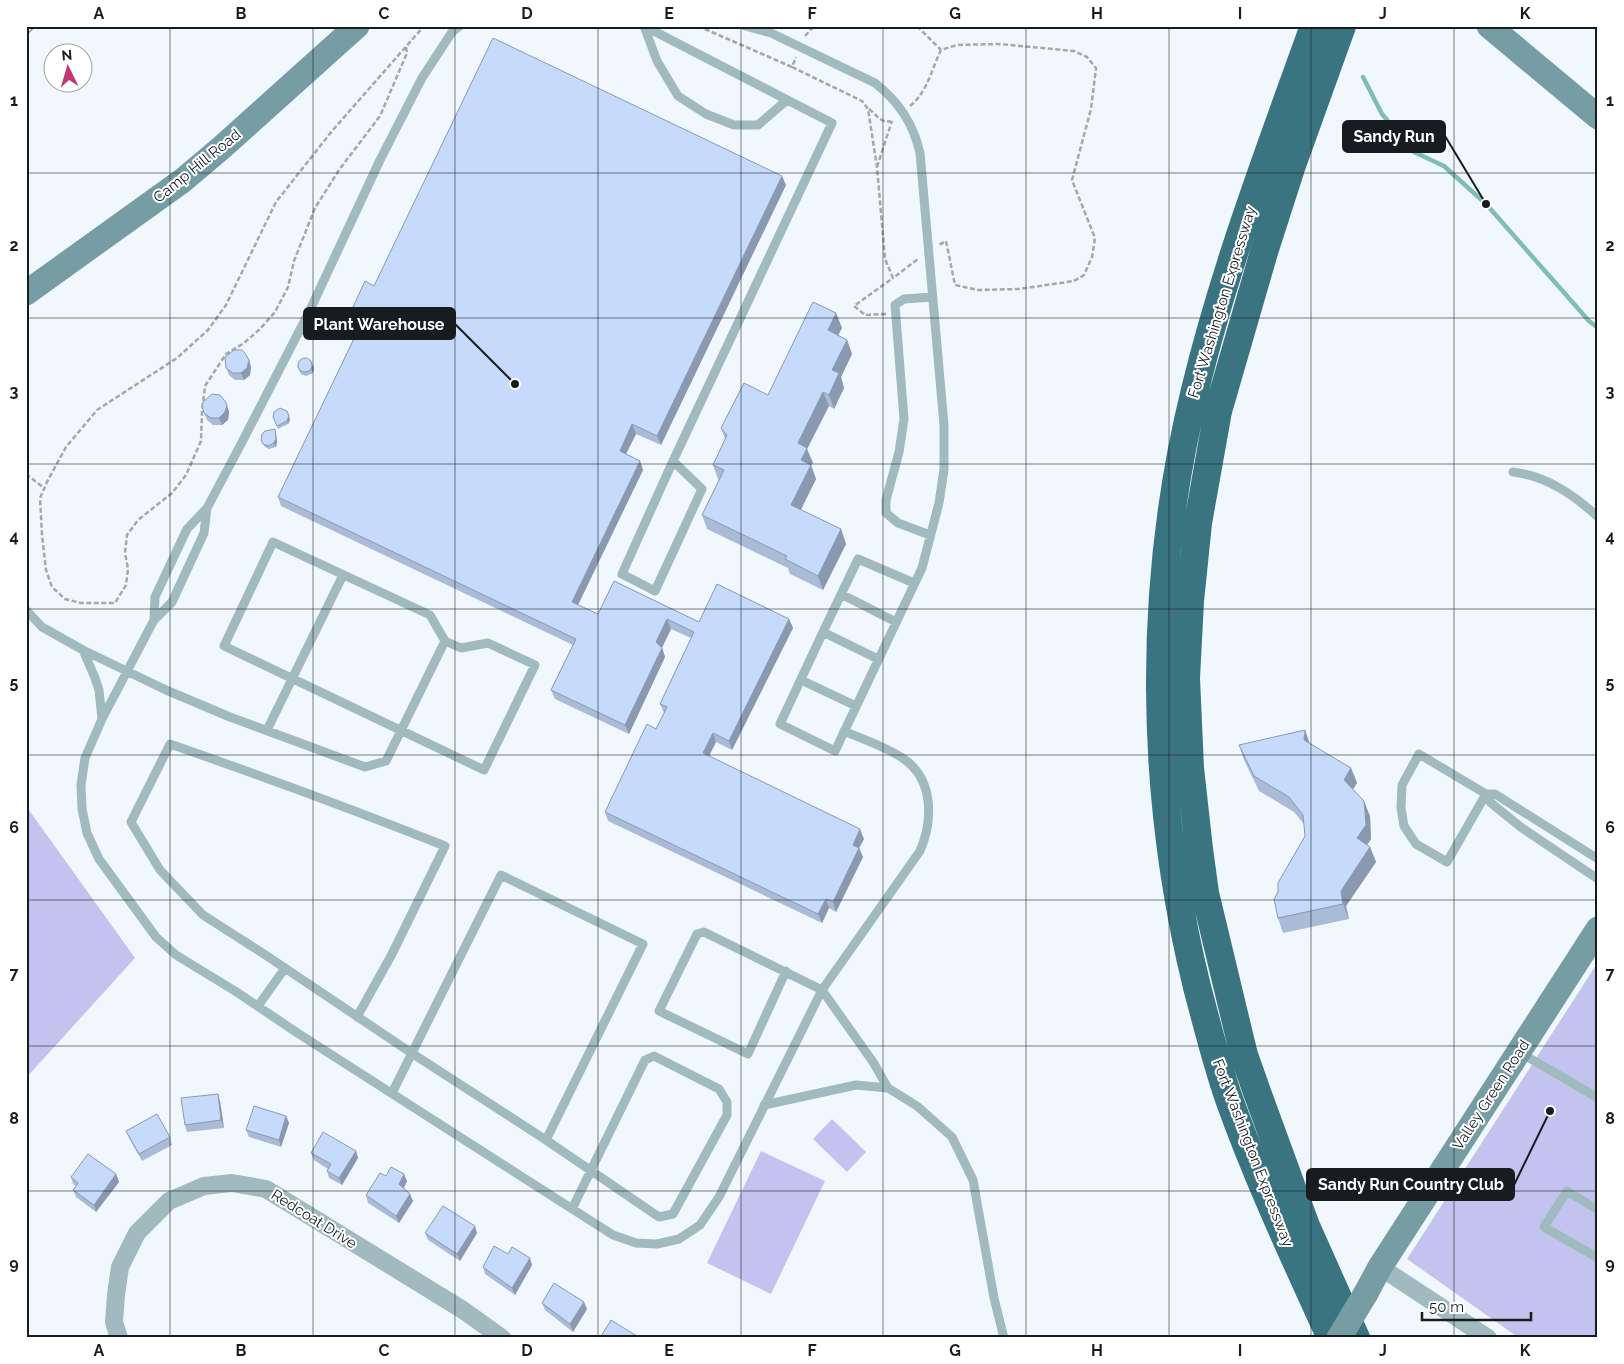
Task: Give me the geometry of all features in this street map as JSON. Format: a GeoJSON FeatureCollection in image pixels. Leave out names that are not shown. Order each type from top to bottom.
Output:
{"type":"FeatureCollection","features":[{"type":"Feature","properties":{"kind":"highway","name":"Fort Washington Expressway"},"geometry":{"type":"LineString","coordinates":[[1314,26],[1269,150],[1217,308],[1194,392],[1176,490],[1168,550],[1161,648],[1160,720],[1166,807],[1174,875],[1185,937],[1213,1047],[1229,1098],[1254,1162],[1299,1269],[1331,1338]]}},
{"type":"Feature","properties":{"kind":"highway","name":"Fort Washington Expressway"},"geometry":{"type":"LineString","coordinates":[[1342,26],[1292,165],[1264,252],[1218,411],[1198,523],[1190,601],[1186,678],[1190,768],[1205,893],[1234,1018],[1250,1073],[1306,1226],[1356,1338]]}},
{"type":"Feature","properties":{"kind":"street","name":"Camp Hill Road"},"geometry":{"type":"LineString","coordinates":[[26,293],[182,181],[220,150],[357,26]]}},
{"type":"Feature","properties":{"kind":"street"},"geometry":{"type":"LineString","coordinates":[[1489,26],[1598,117]]}},
{"type":"Feature","properties":{"kind":"street","name":"Valley Green Road"},"geometry":{"type":"LineString","coordinates":[[1338,1338],[1380,1267],[1598,929]]}},
{"type":"Feature","properties":{"kind":"street","name":"Redcoat Drive"},"geometry":{"type":"LineString","coordinates":[[119,1338],[114,1322],[120,1267],[137,1233],[169,1201],[204,1186],[232,1182],[266,1189],[462,1310],[502,1338]]}},
{"type":"Feature","properties":{"kind":"street"},"geometry":{"type":"LineString","coordinates":[[1380,1267],[1488,1338]]}},
{"type":"Feature","properties":{"kind":"lane"},"geometry":{"type":"LineString","coordinates":[[154,620],[156,597],[187,529],[207,508],[310,310],[380,160],[422,78],[452,32],[460,26]]}},
{"type":"Feature","properties":{"kind":"lane"},"geometry":{"type":"LineString","coordinates":[[673,461],[702,489],[655,592],[622,574],[673,461],[832,123],[644,26],[657,61],[678,96],[706,114],[734,125],[758,125],[787,100]]}},
{"type":"Feature","properties":{"kind":"lane"},"geometry":{"type":"LineString","coordinates":[[745,26],[771,34],[875,83],[889,94],[911,125],[920,153],[945,444],[939,503],[922,568],[835,751],[780,724],[858,559],[914,583]]}},
{"type":"Feature","properties":{"kind":"lane"},"geometry":{"type":"LineString","coordinates":[[930,535],[898,523],[886,513],[886,500],[899,452],[904,419],[895,305],[904,299],[933,297]]}},
{"type":"Feature","properties":{"kind":"lane"},"geometry":{"type":"LineString","coordinates":[[1513,472],[1536,476],[1549,481],[1598,516]]}},
{"type":"Feature","properties":{"kind":"lane"},"geometry":{"type":"LineString","coordinates":[[207,508],[204,534],[172,602],[154,620],[102,719],[85,758],[81,785],[82,810],[87,833],[99,859],[156,937],[176,955],[613,1235],[636,1243],[657,1244],[679,1239],[700,1225],[718,1197],[822,990],[920,851],[928,827],[930,813],[923,784],[916,772],[905,760],[886,748],[844,732]]}},
{"type":"Feature","properties":{"kind":"lane"},"geometry":{"type":"LineString","coordinates":[[273,542],[343,575],[430,615],[445,641],[461,648],[488,643],[535,665],[484,770],[224,646],[273,542]]}},
{"type":"Feature","properties":{"kind":"lane"},"geometry":{"type":"LineString","coordinates":[[267,730],[343,575]]}},
{"type":"Feature","properties":{"kind":"lane"},"geometry":{"type":"LineString","coordinates":[[841,594],[896,622]]}},
{"type":"Feature","properties":{"kind":"lane"},"geometry":{"type":"LineString","coordinates":[[26,610],[42,626],[83,650],[127,672],[175,694],[365,767],[386,761],[445,641]]}},
{"type":"Feature","properties":{"kind":"lane"},"geometry":{"type":"LineString","coordinates":[[823,632],[878,659]]}},
{"type":"Feature","properties":{"kind":"lane"},"geometry":{"type":"LineString","coordinates":[[83,650],[99,690],[102,719]]}},
{"type":"Feature","properties":{"kind":"lane"},"geometry":{"type":"LineString","coordinates":[[801,680],[856,706]]}},
{"type":"Feature","properties":{"kind":"lane"},"geometry":{"type":"LineString","coordinates":[[357,1017],[392,954],[445,846],[300,789],[260,777],[170,744],[131,822],[160,870],[203,915],[285,968],[357,1017],[413,1054],[546,1140],[592,1171],[659,1217],[673,1214],[727,1115],[727,1102],[719,1089],[654,1056],[645,1060],[592,1171],[572,1209]]}},
{"type":"Feature","properties":{"kind":"lane"},"geometry":{"type":"LineString","coordinates":[[1486,794],[1447,862],[1416,844],[1404,826],[1401,808],[1402,785],[1419,754],[1486,794],[1495,794],[1598,858]]}},
{"type":"Feature","properties":{"kind":"lane"},"geometry":{"type":"LineString","coordinates":[[1486,794],[1491,804],[1522,828],[1598,879]]}},
{"type":"Feature","properties":{"kind":"lane"},"geometry":{"type":"LineString","coordinates":[[1522,828],[1531,816]]}},
{"type":"Feature","properties":{"kind":"lane"},"geometry":{"type":"LineString","coordinates":[[392,1094],[501,875],[642,944],[546,1140]]}},
{"type":"Feature","properties":{"kind":"lane"},"geometry":{"type":"LineString","coordinates":[[786,971],[748,1054],[659,1011],[697,934],[704,932],[786,971],[822,990],[873,1062],[888,1088]]}},
{"type":"Feature","properties":{"kind":"lane"},"geometry":{"type":"LineString","coordinates":[[258,1006],[285,968]]}},
{"type":"Feature","properties":{"kind":"lane"},"geometry":{"type":"LineString","coordinates":[[1519,1052],[1598,1098]]}},
{"type":"Feature","properties":{"kind":"lane"},"geometry":{"type":"LineString","coordinates":[[764,1105],[856,1085],[888,1088],[917,1106],[952,1137],[973,1180],[994,1298],[1004,1338]]}},
{"type":"Feature","properties":{"kind":"lane"},"geometry":{"type":"LineString","coordinates":[[1598,1210],[1567,1191],[1544,1227],[1598,1258]]}},
{"type":"Feature","properties":{"kind":"path"},"geometry":{"type":"LineString","coordinates":[[406,47],[407,53],[380,116],[339,170],[315,208],[294,261],[288,287],[275,312],[260,329],[226,354],[205,386],[201,441],[186,475],[172,493],[138,520],[128,535],[125,553],[128,569],[126,585],[115,604],[81,603],[65,599],[52,587],[46,570],[40,498],[66,447],[98,410],[178,358],[208,330],[226,305],[276,202],[332,131],[424,26]]}},
{"type":"Feature","properties":{"kind":"path"},"geometry":{"type":"LineString","coordinates":[[698,26],[792,67],[862,101],[882,121],[892,121]]}},
{"type":"Feature","properties":{"kind":"path"},"geometry":{"type":"LineString","coordinates":[[792,67],[804,39],[814,26]]}},
{"type":"Feature","properties":{"kind":"path"},"geometry":{"type":"LineString","coordinates":[[918,26],[941,50]]}},
{"type":"Feature","properties":{"kind":"path"},"geometry":{"type":"LineString","coordinates":[[896,314],[865,316],[854,306],[946,240],[955,285],[978,290],[1019,289],[1074,281],[1084,275],[1092,257],[1096,238],[1072,180],[1089,118],[1094,86],[1096,68],[1087,57],[1074,51],[998,44],[957,45],[941,50],[923,89],[909,106]]}},
{"type":"Feature","properties":{"kind":"path"},"geometry":{"type":"LineString","coordinates":[[868,109],[877,168],[885,259],[892,278]]}},
{"type":"Feature","properties":{"kind":"path"},"geometry":{"type":"LineString","coordinates":[[877,168],[892,121],[896,117]]}},
{"type":"Feature","properties":{"kind":"path"},"geometry":{"type":"LineString","coordinates":[[26,474],[44,488]]}},
{"type":"Feature","properties":{"kind":"shaded area"},"geometry":{"type":"Polygon","coordinates":[[[26,806],[135,958],[26,1078],[26,806]]]}},
{"type":"Feature","properties":{"kind":"shaded area"},"geometry":{"type":"Polygon","coordinates":[[[1598,962],[1598,1338],[1519,1338],[1407,1259],[1598,962]]]}},
{"type":"Feature","properties":{"kind":"shaded area"},"geometry":{"type":"Polygon","coordinates":[[[832,1119],[866,1152],[847,1172],[813,1139],[832,1119]]]}},
{"type":"Feature","properties":{"kind":"shaded area"},"geometry":{"type":"Polygon","coordinates":[[[761,1151],[825,1181],[771,1294],[707,1263],[761,1151]]]}},
{"type":"Feature","properties":{"kind":"building"},"geometry":{"type":"Polygon","coordinates":[[[493,38],[782,176],[657,436],[632,424],[620,451],[640,461],[572,602],[598,614],[614,581],[699,622],[717,584],[789,619],[729,741],[713,733],[703,753],[860,829],[853,845],[859,848],[833,902],[826,899],[818,914],[605,812],[647,724],[656,729],[667,707],[660,704],[694,632],[667,619],[656,642],[662,648],[625,725],[551,690],[576,639],[278,497],[361,324],[348,318],[365,281],[374,286],[493,38]]]}},
{"type":"Feature","properties":{"kind":"building"},"geometry":{"type":"Polygon","coordinates":[[[813,302],[836,313],[828,330],[847,340],[832,370],[839,373],[829,395],[823,392],[798,443],[807,448],[801,460],[811,465],[791,505],[841,529],[818,576],[785,559],[787,556],[702,515],[724,470],[713,465],[727,435],[721,428],[744,383],[768,395],[813,302]]]}},
{"type":"Feature","properties":{"kind":"building"},"geometry":{"type":"Polygon","coordinates":[[[234,350],[242,350],[249,360],[247,368],[241,373],[233,373],[226,368],[225,357],[234,350]]]}},
{"type":"Feature","properties":{"kind":"building"},"geometry":{"type":"Polygon","coordinates":[[[302,358],[308,358],[312,365],[308,372],[302,372],[298,368],[298,362],[302,358]]]}},
{"type":"Feature","properties":{"kind":"building"},"geometry":{"type":"Polygon","coordinates":[[[212,394],[220,395],[227,405],[225,412],[219,418],[211,418],[204,413],[203,402],[212,394]]]}},
{"type":"Feature","properties":{"kind":"building"},"geometry":{"type":"Polygon","coordinates":[[[280,408],[287,411],[289,416],[287,421],[277,426],[273,417],[274,412],[280,408]]]}},
{"type":"Feature","properties":{"kind":"building"},"geometry":{"type":"Polygon","coordinates":[[[275,429],[276,438],[274,443],[268,446],[263,444],[261,440],[262,434],[265,431],[275,429]]]}},
{"type":"Feature","properties":{"kind":"building"},"geometry":{"type":"Polygon","coordinates":[[[1305,730],[1304,740],[1351,768],[1344,780],[1364,801],[1366,825],[1357,838],[1370,847],[1341,891],[1343,904],[1278,918],[1274,899],[1278,892],[1278,883],[1305,836],[1303,815],[1289,797],[1254,776],[1239,745],[1305,730]]]}},
{"type":"Feature","properties":{"kind":"building"},"geometry":{"type":"Polygon","coordinates":[[[218,1094],[221,1120],[185,1125],[181,1098],[218,1094]]]}},
{"type":"Feature","properties":{"kind":"building"},"geometry":{"type":"Polygon","coordinates":[[[254,1106],[286,1116],[279,1140],[246,1130],[254,1106]]]}},
{"type":"Feature","properties":{"kind":"building"},"geometry":{"type":"Polygon","coordinates":[[[157,1114],[170,1137],[139,1154],[126,1131],[157,1114]]]}},
{"type":"Feature","properties":{"kind":"building"},"geometry":{"type":"Polygon","coordinates":[[[323,1132],[356,1151],[339,1178],[327,1171],[331,1164],[311,1153],[323,1132]]]}},
{"type":"Feature","properties":{"kind":"building"},"geometry":{"type":"Polygon","coordinates":[[[88,1154],[116,1174],[94,1205],[73,1190],[78,1183],[71,1177],[88,1154]]]}},
{"type":"Feature","properties":{"kind":"building"},"geometry":{"type":"Polygon","coordinates":[[[391,1167],[404,1174],[399,1184],[410,1194],[396,1216],[366,1195],[380,1173],[386,1176],[391,1167]]]}},
{"type":"Feature","properties":{"kind":"building"},"geometry":{"type":"Polygon","coordinates":[[[443,1206],[475,1226],[457,1254],[425,1233],[443,1206]]]}},
{"type":"Feature","properties":{"kind":"building"},"geometry":{"type":"Polygon","coordinates":[[[494,1246],[508,1254],[512,1247],[530,1258],[512,1288],[483,1267],[494,1246]]]}},
{"type":"Feature","properties":{"kind":"building"},"geometry":{"type":"Polygon","coordinates":[[[554,1283],[584,1302],[570,1324],[542,1303],[554,1283]]]}},
{"type":"Feature","properties":{"kind":"building"},"geometry":{"type":"Polygon","coordinates":[[[611,1320],[640,1338],[600,1338],[611,1320]]]}},
{"type":"Feature","properties":{"kind":"waterway"},"geometry":{"type":"LineString","coordinates":[[1363,77],[1382,114],[1414,152],[1444,166],[1486,204],[1589,321],[1598,328]]}},
{"type":"Feature","properties":{"kind":"railway"},"geometry":{"type":"LineString","coordinates":[[26,32],[32,26]]}},
{"type":"Feature","properties":{"kind":"place","name":"Sandy Run"},"geometry":{"type":"Point","coordinates":[1486,204]}},
{"type":"Feature","properties":{"kind":"place","name":"Plant Warehouse"},"geometry":{"type":"Point","coordinates":[515,384]}},
{"type":"Feature","properties":{"kind":"place","name":"Sandy Run Country Club"},"geometry":{"type":"Point","coordinates":[1550,1111]}}]}
